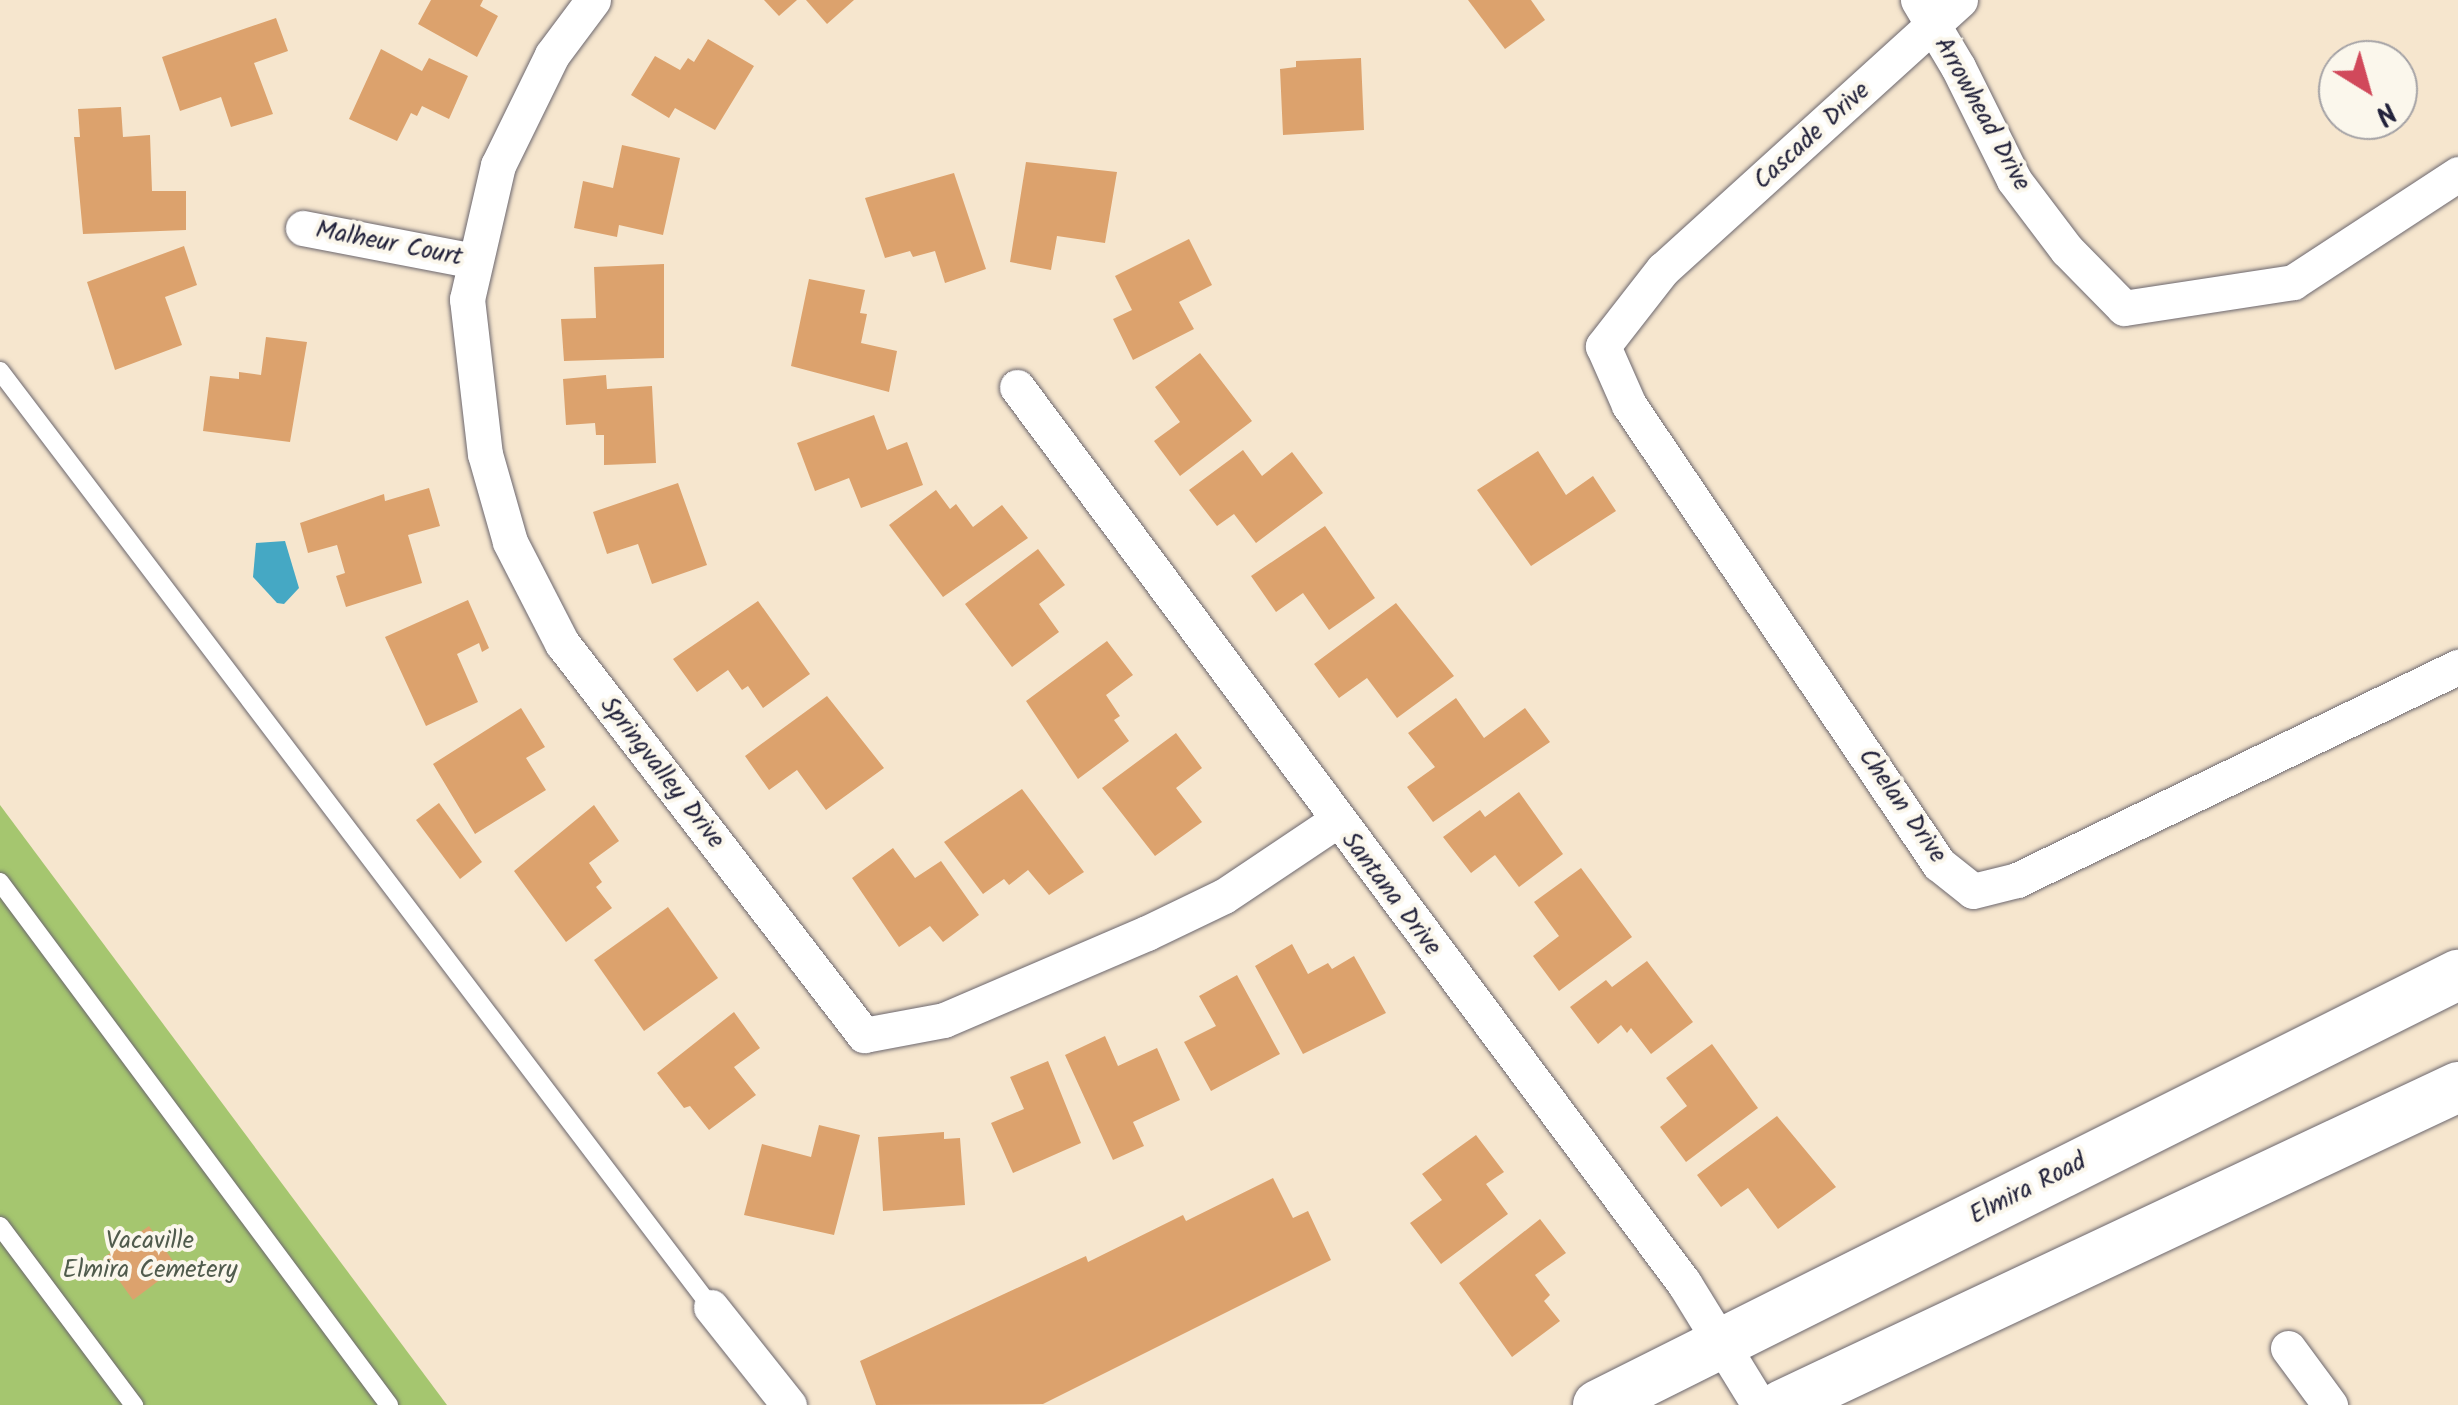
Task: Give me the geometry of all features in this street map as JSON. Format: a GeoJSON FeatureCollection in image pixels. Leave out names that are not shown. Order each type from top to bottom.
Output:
{"type":"FeatureCollection","features":[{"type":"Feature","properties":{"kind":"main road","name":"Elmira Road"},"geometry":{"type":"LineString","coordinates":[[1598,1405],[2458,975]]}},
{"type":"Feature","properties":{"kind":"main road"},"geometry":{"type":"LineString","coordinates":[[1796,1401],[2458,1087]]}},
{"type":"Feature","properties":{"kind":"street","name":"Springvalley Drive"},"geometry":{"type":"LineString","coordinates":[[594,0],[552,55],[498,165],[475,260],[468,299],[485,454],[518,559],[577,666],[864,1036],[944,1020],[1146,934],[1224,896],[1336,821]]}},
{"type":"Feature","properties":{"kind":"street","name":"Cascade Drive"},"geometry":{"type":"LineString","coordinates":[[1663,270],[1926,13],[1960,0]]}},
{"type":"Feature","properties":{"kind":"street","name":"Arrowhead Drive"},"geometry":{"type":"LineString","coordinates":[[1926,13],[2014,180],[2067,250],[2124,308],[2293,282],[2458,174]]}},
{"type":"Feature","properties":{"kind":"street","name":"Malheur Court"},"geometry":{"type":"LineString","coordinates":[[304,228],[475,260]]}},
{"type":"Feature","properties":{"kind":"street","name":"Chelan Drive"},"geometry":{"type":"LineString","coordinates":[[1663,270],[1603,346],[1629,404],[1940,864],[1972,891],[2017,880],[2458,667]]}},
{"type":"Feature","properties":{"kind":"street","name":"Santana Drive"},"geometry":{"type":"LineString","coordinates":[[1017,387],[1725,1343],[1760,1405]]}},
{"type":"Feature","properties":{"kind":"street"},"geometry":{"type":"LineString","coordinates":[[711,1306],[789,1405]]}},
{"type":"Feature","properties":{"kind":"street"},"geometry":{"type":"LineString","coordinates":[[2288,1348],[2330,1405]]}},
{"type":"Feature","properties":{"kind":"lane"},"geometry":{"type":"LineString","coordinates":[[0,371],[711,1306]]}},
{"type":"Feature","properties":{"kind":"lane"},"geometry":{"type":"LineString","coordinates":[[0,882],[389,1405]]}},
{"type":"Feature","properties":{"kind":"lane"},"geometry":{"type":"LineString","coordinates":[[0,1226],[134,1405]]}},
{"type":"Feature","properties":{"kind":"green space","name":"Vacaville Elmira Cemetery"},"geometry":{"type":"Polygon","coordinates":[[[0,805],[447,1405],[0,1405],[0,805]]]}},
{"type":"Feature","properties":{"kind":"water"},"geometry":{"type":"Polygon","coordinates":[[[285,541],[299,588],[284,604],[277,603],[253,577],[256,543],[285,541]]]}},
{"type":"Feature","properties":{"kind":"building"},"geometry":{"type":"Polygon","coordinates":[[[431,0],[483,0],[480,6],[498,16],[477,57],[418,24],[431,0]]]}},
{"type":"Feature","properties":{"kind":"building"},"geometry":{"type":"Polygon","coordinates":[[[764,0],[797,0],[779,16],[764,0]]]}},
{"type":"Feature","properties":{"kind":"building"},"geometry":{"type":"Polygon","coordinates":[[[806,0],[854,0],[827,24],[806,0]]]}},
{"type":"Feature","properties":{"kind":"building"},"geometry":{"type":"Polygon","coordinates":[[[1468,0],[1531,0],[1545,20],[1505,49],[1468,0]]]}},
{"type":"Feature","properties":{"kind":"building"},"geometry":{"type":"Polygon","coordinates":[[[276,18],[288,51],[254,63],[273,114],[231,127],[221,97],[180,111],[162,57],[276,18]]]}},
{"type":"Feature","properties":{"kind":"building"},"geometry":{"type":"Polygon","coordinates":[[[708,39],[754,66],[715,130],[675,108],[669,118],[631,95],[655,56],[680,70],[688,58],[694,62],[708,39]]]}},
{"type":"Feature","properties":{"kind":"building"},"geometry":{"type":"Polygon","coordinates":[[[381,49],[422,71],[429,58],[468,76],[449,119],[422,106],[417,116],[411,113],[397,141],[349,119],[381,49]]]}},
{"type":"Feature","properties":{"kind":"building"},"geometry":{"type":"Polygon","coordinates":[[[1361,58],[1364,130],[1283,135],[1280,69],[1296,67],[1296,61],[1361,58]]]}},
{"type":"Feature","properties":{"kind":"building"},"geometry":{"type":"Polygon","coordinates":[[[121,107],[123,137],[150,135],[152,191],[186,191],[186,230],[83,234],[74,137],[80,137],[78,109],[121,107]]]}},
{"type":"Feature","properties":{"kind":"building"},"geometry":{"type":"Polygon","coordinates":[[[622,145],[680,158],[663,235],[619,225],[617,237],[574,228],[583,181],[613,188],[622,145]]]}},
{"type":"Feature","properties":{"kind":"building"},"geometry":{"type":"Polygon","coordinates":[[[1026,162],[1117,172],[1105,243],[1057,236],[1051,270],[1010,262],[1026,162]]]}},
{"type":"Feature","properties":{"kind":"building"},"geometry":{"type":"Polygon","coordinates":[[[954,173],[986,269],[945,283],[935,251],[913,257],[910,251],[885,258],[865,198],[954,173]]]}},
{"type":"Feature","properties":{"kind":"building"},"geometry":{"type":"Polygon","coordinates":[[[1189,239],[1212,285],[1179,302],[1194,329],[1133,360],[1113,319],[1132,310],[1115,276],[1189,239]]]}},
{"type":"Feature","properties":{"kind":"building"},"geometry":{"type":"Polygon","coordinates":[[[184,246],[197,285],[165,297],[182,345],[115,370],[87,282],[184,246]]]}},
{"type":"Feature","properties":{"kind":"building"},"geometry":{"type":"Polygon","coordinates":[[[664,264],[664,358],[564,361],[561,319],[596,318],[594,267],[664,264]]]}},
{"type":"Feature","properties":{"kind":"building"},"geometry":{"type":"Polygon","coordinates":[[[809,279],[865,290],[860,313],[867,314],[861,343],[897,351],[889,392],[791,366],[809,279]]]}},
{"type":"Feature","properties":{"kind":"building"},"geometry":{"type":"Polygon","coordinates":[[[266,337],[307,342],[290,442],[203,431],[210,376],[239,379],[239,372],[261,375],[266,337]]]}},
{"type":"Feature","properties":{"kind":"building"},"geometry":{"type":"Polygon","coordinates":[[[1200,353],[1252,421],[1180,476],[1154,441],[1180,422],[1155,387],[1200,353]]]}},
{"type":"Feature","properties":{"kind":"building"},"geometry":{"type":"Polygon","coordinates":[[[606,375],[607,389],[652,386],[656,463],[604,465],[604,435],[596,435],[595,423],[566,425],[563,379],[606,375]]]}},
{"type":"Feature","properties":{"kind":"building"},"geometry":{"type":"Polygon","coordinates":[[[874,415],[887,450],[907,442],[923,485],[861,508],[849,478],[815,491],[797,443],[874,415]]]}},
{"type":"Feature","properties":{"kind":"building"},"geometry":{"type":"Polygon","coordinates":[[[1243,450],[1262,476],[1292,452],[1323,493],[1256,543],[1234,514],[1217,526],[1189,490],[1243,450]]]}},
{"type":"Feature","properties":{"kind":"building"},"geometry":{"type":"Polygon","coordinates":[[[1538,451],[1566,495],[1593,476],[1616,511],[1531,566],[1477,490],[1538,451]]]}},
{"type":"Feature","properties":{"kind":"building"},"geometry":{"type":"Polygon","coordinates":[[[678,483],[707,565],[652,584],[638,544],[607,554],[593,512],[678,483]]]}},
{"type":"Feature","properties":{"kind":"building"},"geometry":{"type":"Polygon","coordinates":[[[429,488],[440,526],[408,535],[422,583],[346,607],[336,576],[345,573],[337,545],[308,553],[300,523],[384,494],[385,501],[429,488]]]}},
{"type":"Feature","properties":{"kind":"building"},"geometry":{"type":"Polygon","coordinates":[[[936,490],[950,509],[956,504],[973,527],[1002,505],[1028,538],[943,597],[889,525],[936,490]]]}},
{"type":"Feature","properties":{"kind":"building"},"geometry":{"type":"Polygon","coordinates":[[[1325,526],[1375,598],[1329,630],[1303,593],[1276,612],[1251,576],[1325,526]]]}},
{"type":"Feature","properties":{"kind":"building"},"geometry":{"type":"Polygon","coordinates":[[[1038,549],[1065,585],[1039,604],[1059,632],[1012,667],[965,604],[1038,549]]]}},
{"type":"Feature","properties":{"kind":"building"},"geometry":{"type":"Polygon","coordinates":[[[468,600],[489,648],[482,652],[479,643],[457,654],[478,702],[426,726],[385,637],[468,600]]]}},
{"type":"Feature","properties":{"kind":"building"},"geometry":{"type":"Polygon","coordinates":[[[758,601],[810,674],[763,708],[748,686],[742,690],[728,670],[697,692],[673,659],[758,601]]]}},
{"type":"Feature","properties":{"kind":"building"},"geometry":{"type":"Polygon","coordinates":[[[1396,603],[1454,676],[1397,718],[1367,678],[1339,698],[1314,664],[1396,603]]]}},
{"type":"Feature","properties":{"kind":"building"},"geometry":{"type":"Polygon","coordinates":[[[1107,641],[1133,675],[1106,695],[1120,716],[1114,720],[1129,741],[1078,779],[1026,701],[1107,641]]]}},
{"type":"Feature","properties":{"kind":"building"},"geometry":{"type":"Polygon","coordinates":[[[827,696],[884,768],[826,810],[797,770],[769,790],[745,756],[827,696]]]}},
{"type":"Feature","properties":{"kind":"building"},"geometry":{"type":"Polygon","coordinates":[[[1456,698],[1484,738],[1525,708],[1550,742],[1433,822],[1407,787],[1435,767],[1408,733],[1456,698]]]}},
{"type":"Feature","properties":{"kind":"building"},"geometry":{"type":"Polygon","coordinates":[[[521,708],[545,747],[526,758],[546,790],[475,834],[433,764],[521,708]]]}},
{"type":"Feature","properties":{"kind":"building"},"geometry":{"type":"Polygon","coordinates":[[[1176,733],[1202,768],[1176,788],[1202,822],[1155,856],[1102,788],[1176,733]]]}},
{"type":"Feature","properties":{"kind":"building"},"geometry":{"type":"Polygon","coordinates":[[[1022,789],[1084,872],[1049,895],[1028,870],[1009,885],[1004,879],[983,894],[944,842],[1022,789]]]}},
{"type":"Feature","properties":{"kind":"building"},"geometry":{"type":"Polygon","coordinates":[[[1519,792],[1563,854],[1519,887],[1495,855],[1471,873],[1443,837],[1480,810],[1485,817],[1519,792]]]}},
{"type":"Feature","properties":{"kind":"building"},"geometry":{"type":"Polygon","coordinates":[[[439,803],[482,862],[460,879],[416,820],[439,803]]]}},
{"type":"Feature","properties":{"kind":"building"},"geometry":{"type":"Polygon","coordinates":[[[594,805],[619,841],[589,863],[602,882],[596,887],[612,908],[566,942],[514,871],[594,805]]]}},
{"type":"Feature","properties":{"kind":"building"},"geometry":{"type":"Polygon","coordinates":[[[893,848],[915,878],[941,861],[979,915],[943,942],[930,926],[899,947],[852,878],[893,848]]]}},
{"type":"Feature","properties":{"kind":"building"},"geometry":{"type":"Polygon","coordinates":[[[1581,868],[1632,937],[1559,991],[1533,956],[1559,936],[1534,902],[1581,868]]]}},
{"type":"Feature","properties":{"kind":"building"},"geometry":{"type":"Polygon","coordinates":[[[668,907],[718,978],[644,1031],[594,960],[668,907]]]}},
{"type":"Feature","properties":{"kind":"building"},"geometry":{"type":"Polygon","coordinates":[[[1292,944],[1308,974],[1328,963],[1332,969],[1354,956],[1386,1013],[1303,1054],[1255,966],[1292,944]]]}},
{"type":"Feature","properties":{"kind":"building"},"geometry":{"type":"Polygon","coordinates":[[[1647,961],[1693,1022],[1651,1054],[1631,1028],[1627,1033],[1621,1025],[1598,1044],[1570,1007],[1606,980],[1612,987],[1647,961]]]}},
{"type":"Feature","properties":{"kind":"building"},"geometry":{"type":"Polygon","coordinates":[[[1237,975],[1280,1054],[1211,1091],[1184,1042],[1216,1026],[1199,996],[1237,975]]]}},
{"type":"Feature","properties":{"kind":"building"},"geometry":{"type":"Polygon","coordinates":[[[734,1012],[760,1048],[734,1067],[756,1095],[709,1130],[690,1106],[684,1108],[657,1073],[734,1012]]]}},
{"type":"Feature","properties":{"kind":"building"},"geometry":{"type":"Polygon","coordinates":[[[1105,1036],[1118,1066],[1157,1048],[1180,1100],[1133,1122],[1144,1146],[1113,1160],[1065,1055],[1105,1036]]]}},
{"type":"Feature","properties":{"kind":"building"},"geometry":{"type":"Polygon","coordinates":[[[1712,1044],[1758,1108],[1686,1162],[1660,1127],[1687,1106],[1666,1078],[1712,1044]]]}},
{"type":"Feature","properties":{"kind":"building"},"geometry":{"type":"Polygon","coordinates":[[[1048,1061],[1081,1143],[1013,1173],[991,1123],[1024,1109],[1010,1077],[1048,1061]]]}},
{"type":"Feature","properties":{"kind":"building"},"geometry":{"type":"Polygon","coordinates":[[[1777,1116],[1836,1187],[1778,1229],[1748,1188],[1721,1207],[1697,1175],[1777,1116]]]}},
{"type":"Feature","properties":{"kind":"building"},"geometry":{"type":"Polygon","coordinates":[[[819,1125],[860,1135],[834,1235],[744,1215],[762,1144],[811,1157],[819,1125]]]}},
{"type":"Feature","properties":{"kind":"building"},"geometry":{"type":"Polygon","coordinates":[[[944,1132],[944,1139],[960,1138],[965,1205],[883,1211],[878,1137],[944,1132]]]}},
{"type":"Feature","properties":{"kind":"building"},"geometry":{"type":"Polygon","coordinates":[[[1476,1135],[1504,1172],[1486,1184],[1508,1214],[1441,1264],[1410,1223],[1442,1200],[1422,1174],[1476,1135]]]}},
{"type":"Feature","properties":{"kind":"building"},"geometry":{"type":"Polygon","coordinates":[[[1273,1178],[1293,1218],[1308,1211],[1331,1260],[1043,1404],[876,1405],[860,1361],[1086,1256],[1088,1262],[1183,1215],[1186,1221],[1273,1178]]]}},
{"type":"Feature","properties":{"kind":"building"},"geometry":{"type":"Polygon","coordinates":[[[1540,1219],[1566,1253],[1535,1275],[1550,1295],[1544,1301],[1560,1321],[1512,1357],[1459,1283],[1540,1219]]]}},
{"type":"Feature","properties":{"kind":"building"},"geometry":{"type":"Polygon","coordinates":[[[149,1226],[177,1267],[133,1300],[103,1258],[149,1226]]]}}]}
